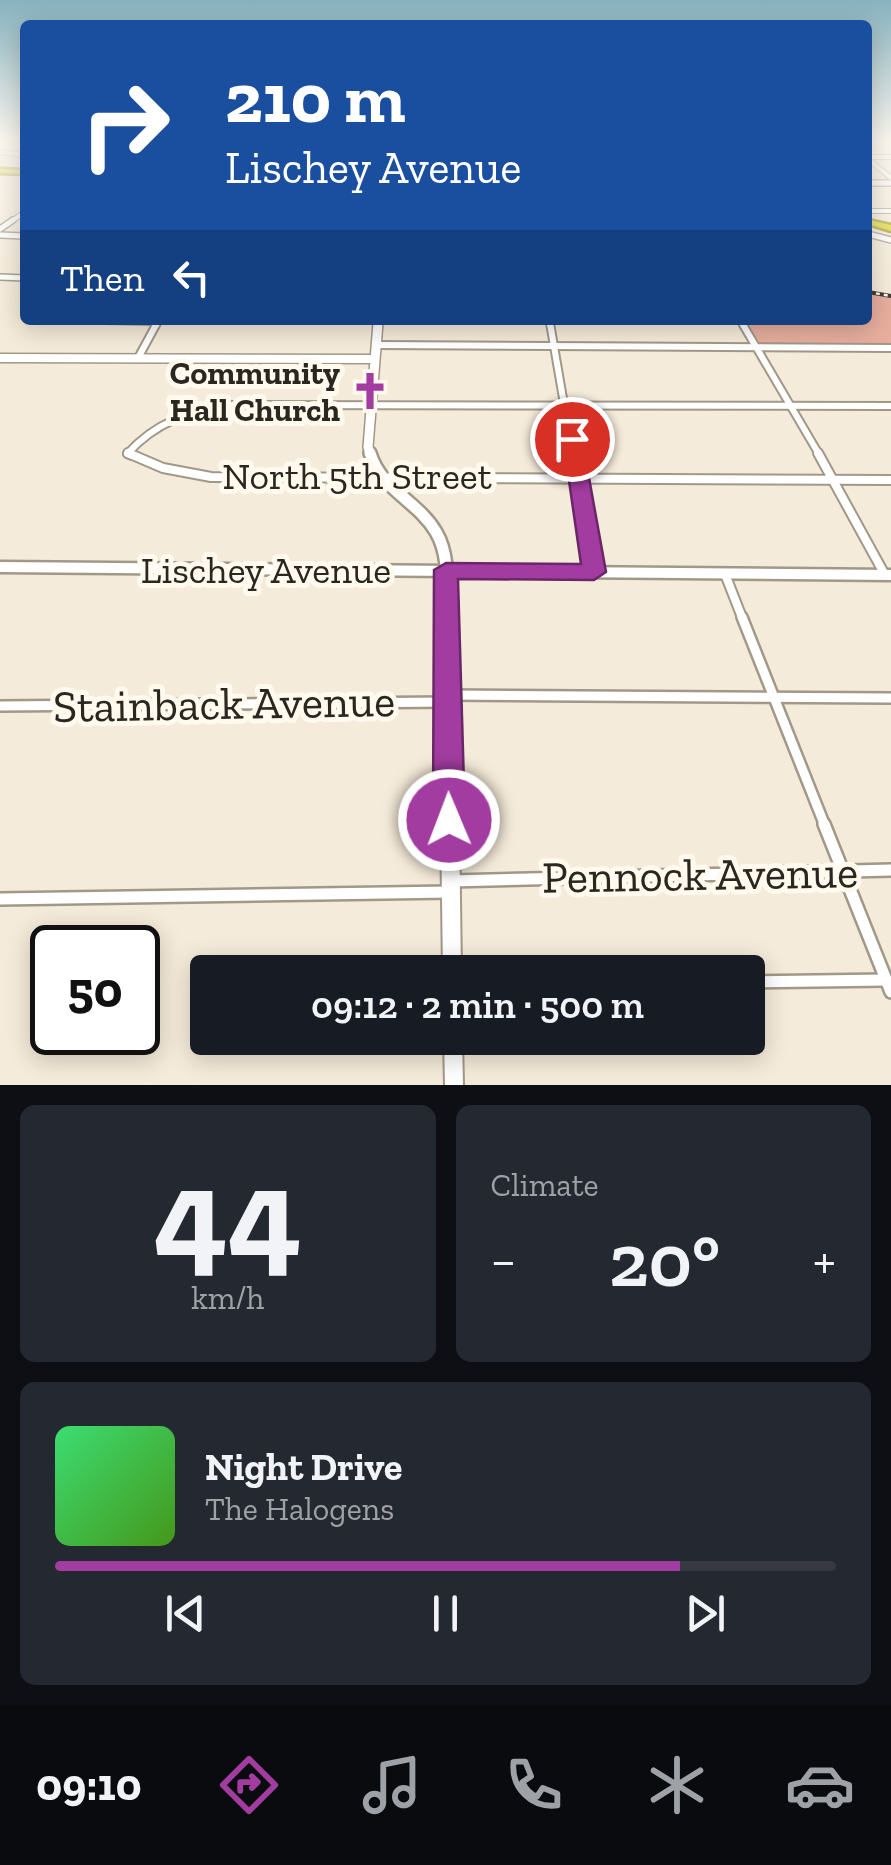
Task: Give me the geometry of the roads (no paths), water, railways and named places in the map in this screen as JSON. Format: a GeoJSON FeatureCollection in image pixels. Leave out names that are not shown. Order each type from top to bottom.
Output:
{"type":"FeatureCollection","features":[{"type":"Feature","properties":{"kind":"main road"},"geometry":{"type":"LineString","coordinates":[[378,325],[368,447],[385,487],[434,528],[446,570],[452,955]]}},
{"type":"Feature","properties":{"kind":"main road"},"geometry":{"type":"LineString","coordinates":[[453,1055],[454,1085]]}},
{"type":"Feature","properties":{"kind":"street"},"geometry":{"type":"LineString","coordinates":[[0,232],[20,216]]}},
{"type":"Feature","properties":{"kind":"street"},"geometry":{"type":"LineString","coordinates":[[138,358],[157,325]]}},
{"type":"Feature","properties":{"kind":"street"},"geometry":{"type":"LineString","coordinates":[[550,325],[591,522],[594,572]]}},
{"type":"Feature","properties":{"kind":"street"},"geometry":{"type":"LineString","coordinates":[[743,325],[888,575]]}},
{"type":"Feature","properties":{"kind":"street"},"geometry":{"type":"LineString","coordinates":[[376,345],[891,348]]}},
{"type":"Feature","properties":{"kind":"street"},"geometry":{"type":"LineString","coordinates":[[0,358],[375,360]]}},
{"type":"Feature","properties":{"kind":"street"},"geometry":{"type":"LineString","coordinates":[[372,402],[891,406]]}},
{"type":"Feature","properties":{"kind":"street","name":"North 5th Street"},"geometry":{"type":"LineString","coordinates":[[372,402],[231,405],[198,410],[148,429],[128,454],[163,468],[211,477],[891,480]]}},
{"type":"Feature","properties":{"kind":"street","name":"Lischey Avenue"},"geometry":{"type":"LineString","coordinates":[[0,567],[888,575]]}},
{"type":"Feature","properties":{"kind":"street"},"geometry":{"type":"LineString","coordinates":[[726,574],[889,986],[765,982]]}},
{"type":"Feature","properties":{"kind":"street","name":"Stainback Avenue"},"geometry":{"type":"LineString","coordinates":[[0,706],[447,698],[891,698]]}},
{"type":"Feature","properties":{"kind":"street","name":"Pennock Avenue"},"geometry":{"type":"LineString","coordinates":[[0,899],[891,870]]}},
{"type":"Feature","properties":{"kind":"railway"},"geometry":{"type":"LineString","coordinates":[[872,293],[891,296]]}},
{"type":"Feature","properties":{"kind":"place","name":"Community Hall Church"},"geometry":{"type":"Point","coordinates":[370,391]}}]}
